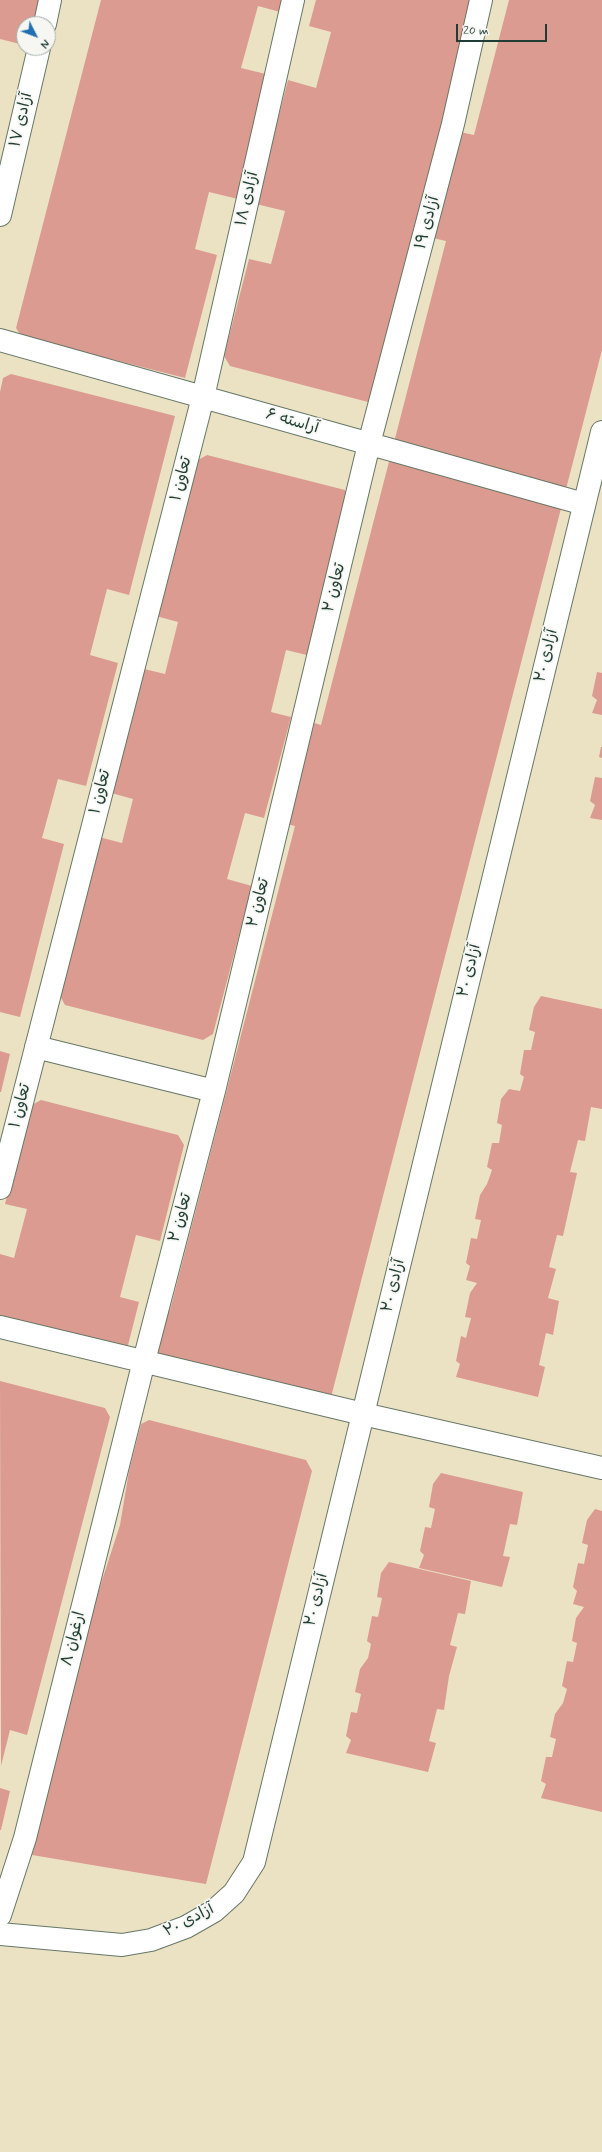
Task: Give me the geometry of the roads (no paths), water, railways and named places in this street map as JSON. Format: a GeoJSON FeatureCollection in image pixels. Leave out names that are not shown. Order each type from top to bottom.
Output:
{"type":"FeatureCollection","features":[{"type":"Feature","properties":{"kind":"street"},"geometry":{"type":"LineString","coordinates":[[47,16],[50,0]]}},
{"type":"Feature","properties":{"kind":"street","name":"آزادی ۱۸"},"geometry":{"type":"LineString","coordinates":[[203,397],[293,0]]}},
{"type":"Feature","properties":{"kind":"street","name":"آزادی ۱۹"},"geometry":{"type":"LineString","coordinates":[[369,444],[453,124],[481,0]]}},
{"type":"Feature","properties":{"kind":"street","name":"آزادی ۱۷"},"geometry":{"type":"LineString","coordinates":[[0,215],[37,56]]}},
{"type":"Feature","properties":{"kind":"street","name":"آراسته ۶"},"geometry":{"type":"LineString","coordinates":[[0,340],[584,504]]}},
{"type":"Feature","properties":{"kind":"street","name":"تعاون ۱"},"geometry":{"type":"LineString","coordinates":[[0,1188],[203,397]]}},
{"type":"Feature","properties":{"kind":"street","name":"آزادی ۲۰"},"geometry":{"type":"LineString","coordinates":[[0,1934],[122,1945],[151,1940],[186,1927],[214,1911],[234,1893],[254,1862],[602,432]]}},
{"type":"Feature","properties":{"kind":"street","name":"تعاون ۲"},"geometry":{"type":"LineString","coordinates":[[144,1361],[214,1091],[369,444]]}},
{"type":"Feature","properties":{"kind":"street"},"geometry":{"type":"LineString","coordinates":[[36,1047],[214,1091]]}},
{"type":"Feature","properties":{"kind":"street"},"geometry":{"type":"LineString","coordinates":[[0,1327],[363,1414],[602,1468]]}},
{"type":"Feature","properties":{"kind":"street","name":"ارغوان ۸"},"geometry":{"type":"LineString","coordinates":[[0,1915],[25,1838],[144,1361]]}}]}
